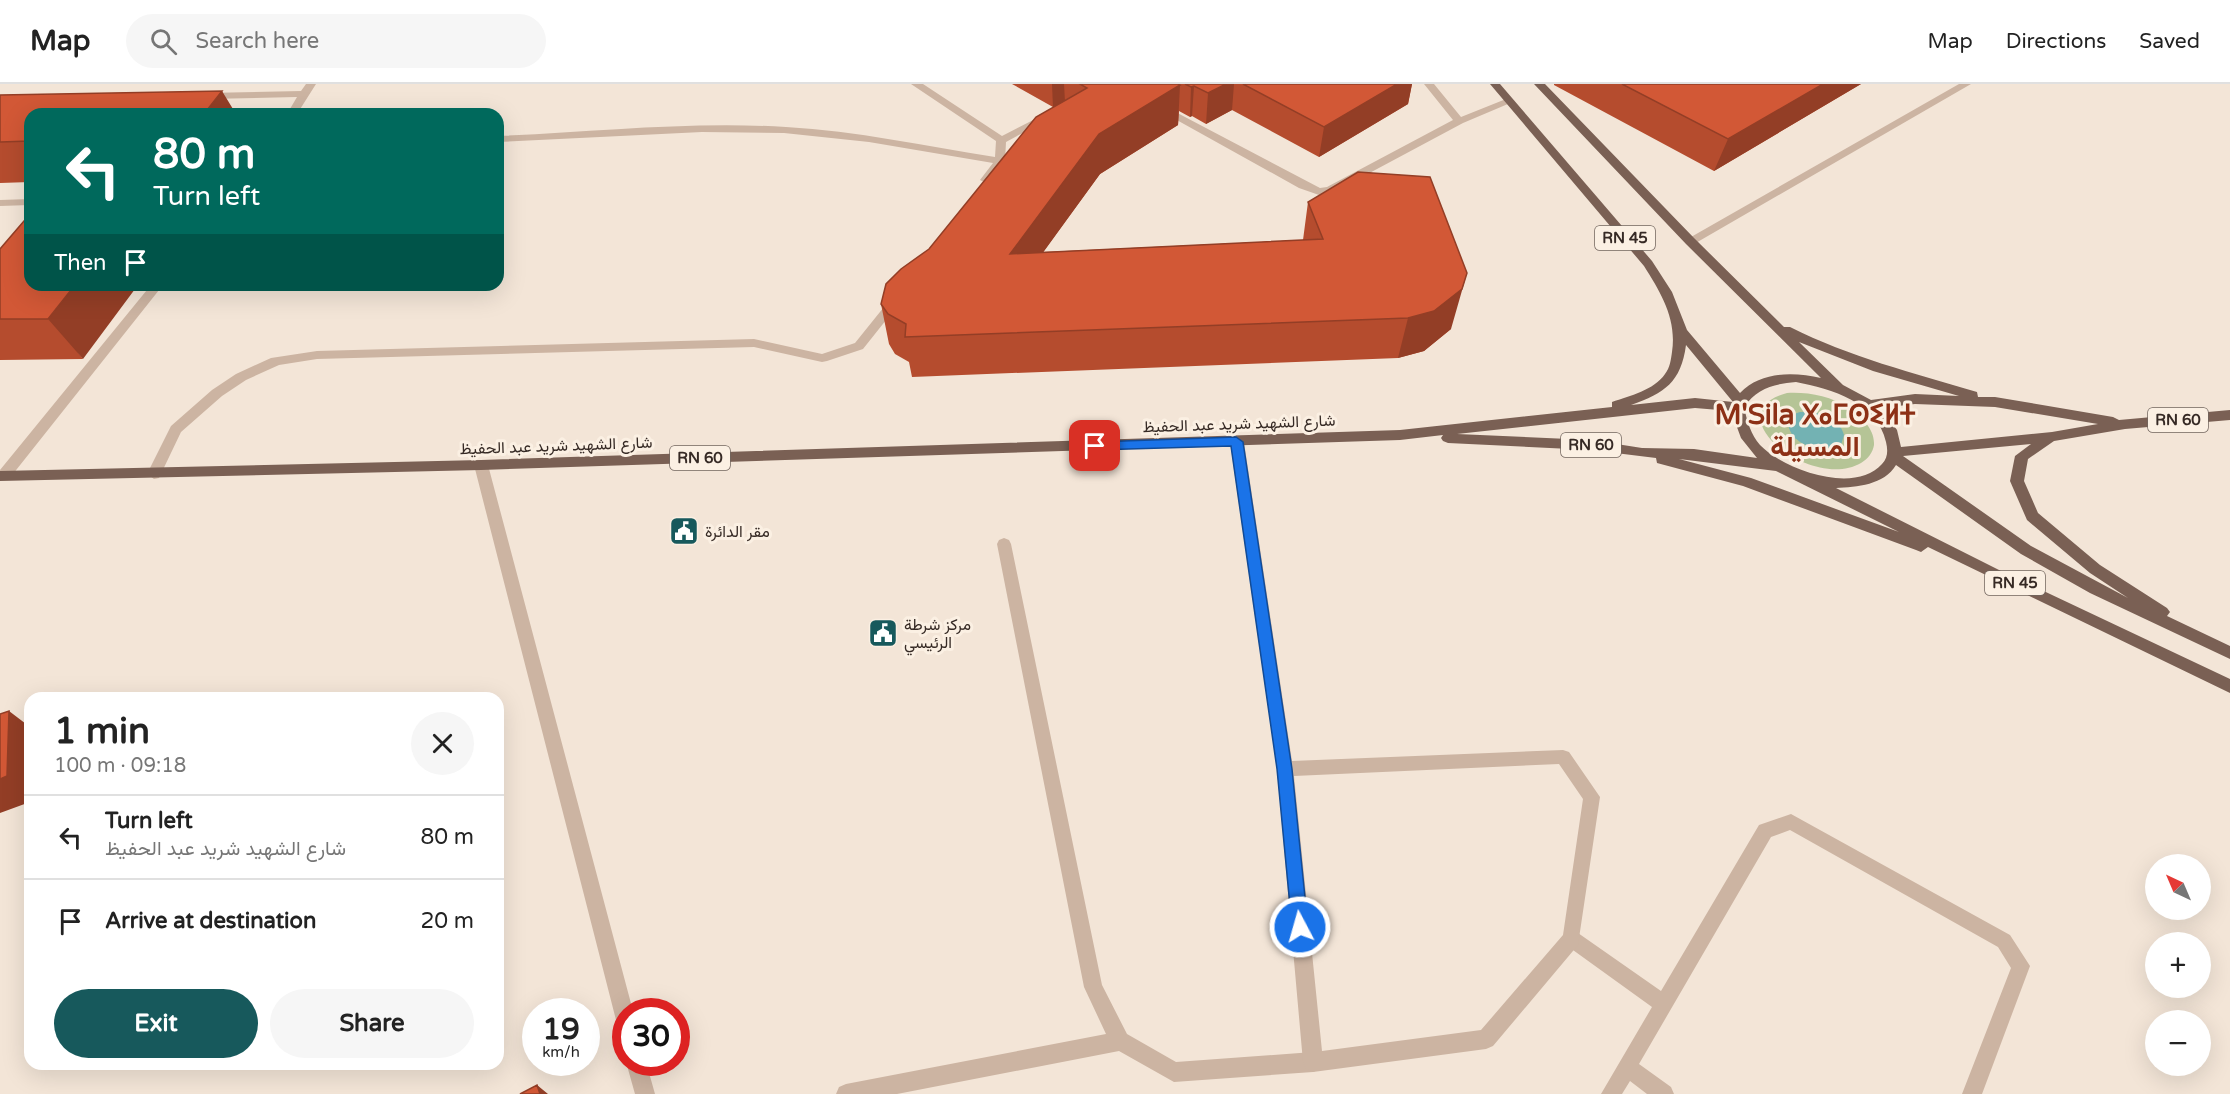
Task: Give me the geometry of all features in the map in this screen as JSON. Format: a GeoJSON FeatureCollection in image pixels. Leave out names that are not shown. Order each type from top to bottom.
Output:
{"type":"FeatureCollection","features":[{"type":"Feature","properties":{"kind":"main road","name":"RN 45"},"geometry":{"type":"LineString","coordinates":[[1495,84],[1648,264],[1666,292],[1681,331],[1738,405]]}},
{"type":"Feature","properties":{"kind":"main road","name":"RN 45"},"geometry":{"type":"LineString","coordinates":[[1539,84],[1690,241],[1838,388]]}},
{"type":"Feature","properties":{"kind":"main road"},"geometry":{"type":"LineString","coordinates":[[1770,321],[1820,348],[1866,365],[1995,402]]}},
{"type":"Feature","properties":{"kind":"main road"},"geometry":{"type":"LineString","coordinates":[[1584,416],[1638,399],[1658,387],[1672,374],[1681,331]]}},
{"type":"Feature","properties":{"kind":"main road"},"geometry":{"type":"LineString","coordinates":[[1796,378],[1838,388],[1869,405],[1884,420],[1893,436],[1894,454],[1886,470],[1871,479],[1850,483],[1826,482],[1802,476],[1780,467],[1756,450],[1742,430],[1738,405],[1747,391],[1754,387],[1777,379],[1796,378]]}},
{"type":"Feature","properties":{"kind":"main road","name":"RN 60"},"geometry":{"type":"LineString","coordinates":[[1869,405],[1915,399],[1995,402],[2125,423]]}},
{"type":"Feature","properties":{"kind":"main road","name":"RN 60"},"geometry":{"type":"LineString","coordinates":[[1400,435],[1695,403],[1738,405]]}},
{"type":"Feature","properties":{"kind":"main road","name":"RN 60"},"geometry":{"type":"LineString","coordinates":[[1894,454],[2052,437],[2125,423],[2230,416]]}},
{"type":"Feature","properties":{"kind":"main road","name":"شارع الشهيد شريد عبد الحفيظ"},"geometry":{"type":"LineString","coordinates":[[2,476],[481,465],[1400,435]]}},
{"type":"Feature","properties":{"kind":"main road","name":"RN 60"},"geometry":{"type":"LineString","coordinates":[[1400,435],[1592,445],[1642,453],[1694,454],[1780,467]]}},
{"type":"Feature","properties":{"kind":"main road"},"geometry":{"type":"LineString","coordinates":[[2052,437],[2022,456],[2018,467],[2017,481],[2032,516],[2095,568],[2215,646]]}},
{"type":"Feature","properties":{"kind":"main road"},"geometry":{"type":"LineString","coordinates":[[1642,453],[1746,482],[1996,575]]}},
{"type":"Feature","properties":{"kind":"main road","name":"RN 45"},"geometry":{"type":"LineString","coordinates":[[1894,454],[2026,550],[2095,589],[2230,653]]}},
{"type":"Feature","properties":{"kind":"main road","name":"RN 45"},"geometry":{"type":"LineString","coordinates":[[1802,476],[1996,575],[2230,686]]}},
{"type":"Feature","properties":{"kind":"street"},"geometry":{"type":"LineString","coordinates":[[296,108],[311,84]]}},
{"type":"Feature","properties":{"kind":"street"},"geometry":{"type":"LineString","coordinates":[[916,84],[1001,140]]}},
{"type":"Feature","properties":{"kind":"street"},"geometry":{"type":"LineString","coordinates":[[1429,84],[1459,121]]}},
{"type":"Feature","properties":{"kind":"street"},"geometry":{"type":"LineString","coordinates":[[1690,241],[1966,84]]}},
{"type":"Feature","properties":{"kind":"street"},"geometry":{"type":"LineString","coordinates":[[199,96],[304,94]]}},
{"type":"Feature","properties":{"kind":"street"},"geometry":{"type":"LineString","coordinates":[[1147,101],[1303,186],[1319,192],[1330,190],[1459,121],[1509,101]]}},
{"type":"Feature","properties":{"kind":"street"},"geometry":{"type":"LineString","coordinates":[[1001,140],[1061,109]]}},
{"type":"Feature","properties":{"kind":"street"},"geometry":{"type":"LineString","coordinates":[[504,139],[712,129],[781,130],[826,133],[1000,161]]}},
{"type":"Feature","properties":{"kind":"street"},"geometry":{"type":"LineString","coordinates":[[980,189],[1000,161],[1001,140]]}},
{"type":"Feature","properties":{"kind":"street"},"geometry":{"type":"LineString","coordinates":[[0,203],[24,202]]}},
{"type":"Feature","properties":{"kind":"street"},"geometry":{"type":"LineString","coordinates":[[2,476],[152,291]]}},
{"type":"Feature","properties":{"kind":"street"},"geometry":{"type":"LineString","coordinates":[[154,474],[176,429],[217,393],[242,377],[276,361],[317,355],[754,343],[822,358],[859,346],[903,291]]}},
{"type":"Feature","properties":{"kind":"street"},"geometry":{"type":"LineString","coordinates":[[1236,442],[1285,769],[1313,1062]]}},
{"type":"Feature","properties":{"kind":"street"},"geometry":{"type":"LineString","coordinates":[[481,465],[620,998]]}},
{"type":"Feature","properties":{"kind":"street"},"geometry":{"type":"LineString","coordinates":[[1004,544],[1093,987],[1120,1041],[1174,1072],[1313,1062],[1486,1039],[1572,939],[1592,796],[1563,757],[1285,769]]}},
{"type":"Feature","properties":{"kind":"street"},"geometry":{"type":"LineString","coordinates":[[1611,1094],[1765,831],[1791,822],[2004,941],[2021,966],[1971,1094]]}},
{"type":"Feature","properties":{"kind":"street"},"geometry":{"type":"LineString","coordinates":[[1572,939],[1664,1004]]}},
{"type":"Feature","properties":{"kind":"street"},"geometry":{"type":"LineString","coordinates":[[846,1094],[1120,1041]]}},
{"type":"Feature","properties":{"kind":"street"},"geometry":{"type":"LineString","coordinates":[[1627,1067],[1664,1094]]}},
{"type":"Feature","properties":{"kind":"street"},"geometry":{"type":"LineString","coordinates":[[640,1076],[645,1094]]}},
{"type":"Feature","properties":{"kind":"green space"},"geometry":{"type":"Polygon","coordinates":[[[1787,393],[1811,394],[1827,398],[1854,411],[1866,424],[1874,439],[1870,455],[1861,463],[1840,469],[1818,467],[1796,459],[1778,446],[1765,432],[1760,416],[1767,403],[1787,393]]]}},
{"type":"Feature","properties":{"kind":"water"},"geometry":{"type":"Polygon","coordinates":[[[1800,412],[1820,414],[1837,423],[1844,435],[1841,445],[1825,449],[1800,442],[1794,437],[1788,422],[1794,414],[1800,412]]]}},
{"type":"Feature","properties":{"kind":"building"},"geometry":{"type":"Polygon","coordinates":[[[1080,84],[1180,85],[1099,134],[1010,254],[1323,239],[1308,202],[1358,172],[1430,177],[1467,273],[1462,289],[1434,311],[1408,318],[905,337],[906,324],[888,314],[881,304],[886,284],[901,269],[929,249],[1036,117],[1087,88],[1080,84]]]}},
{"type":"Feature","properties":{"kind":"building"},"geometry":{"type":"Polygon","coordinates":[[[1185,84],[1226,84],[1208,93],[1185,84]]]}},
{"type":"Feature","properties":{"kind":"building"},"geometry":{"type":"Polygon","coordinates":[[[1243,84],[1397,84],[1324,127],[1243,84]]]}},
{"type":"Feature","properties":{"kind":"building"},"geometry":{"type":"Polygon","coordinates":[[[1622,84],[1823,84],[1728,139],[1622,84]]]}},
{"type":"Feature","properties":{"kind":"building"},"geometry":{"type":"Polygon","coordinates":[[[222,91],[209,108],[24,108],[24,141],[0,142],[0,95],[222,91]]]}},
{"type":"Feature","properties":{"kind":"building"},"geometry":{"type":"Polygon","coordinates":[[[24,221],[24,291],[70,291],[48,319],[0,319],[0,249],[24,221]]]}},
{"type":"Feature","properties":{"kind":"building"},"geometry":{"type":"Polygon","coordinates":[[[9,711],[7,776],[0,779],[0,714],[9,711]]]}},
{"type":"Feature","properties":{"kind":"building"},"geometry":{"type":"Polygon","coordinates":[[[537,1085],[540,1094],[520,1094],[537,1085]]]}},
{"type":"Feature","properties":{"kind":"place","name":"مقر الدائرة"},"geometry":{"type":"Point","coordinates":[684,531]}},
{"type":"Feature","properties":{"kind":"place","name":"مركز شرطة الرئيسي"},"geometry":{"type":"Point","coordinates":[883,633]}},
{"type":"Feature","properties":{"kind":"district","name":"M'Sila ⵝⴰⵎⵙⵉⵍⵜ المسيلة"},"geometry":{"type":"Point","coordinates":[1815,430]}},
{"type":"Feature","properties":{"kind":"route"},"geometry":{"type":"LineString","coordinates":[[1095,446],[1236,442],[1285,769],[1300,927]]}}]}
